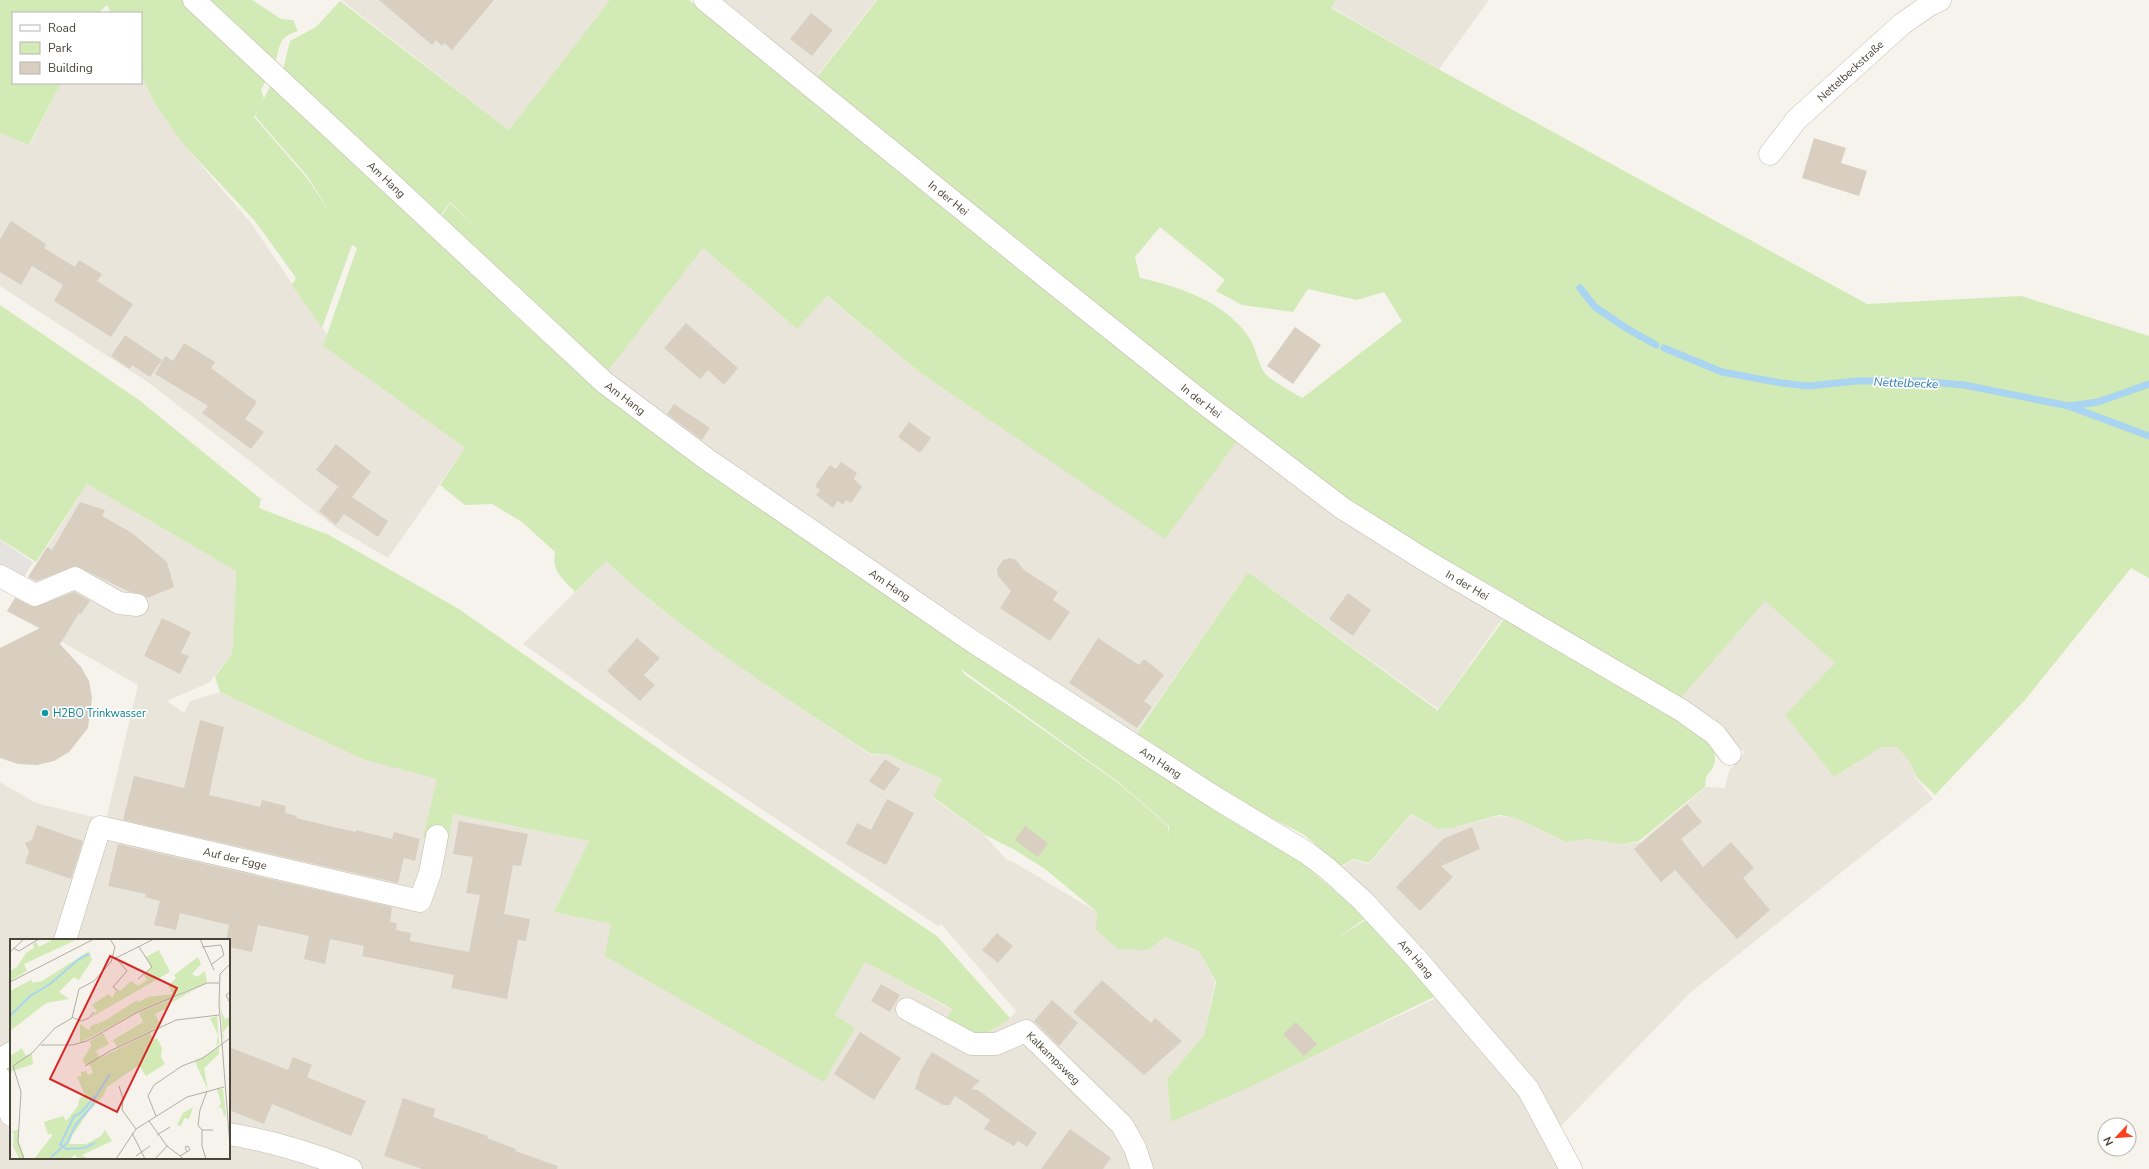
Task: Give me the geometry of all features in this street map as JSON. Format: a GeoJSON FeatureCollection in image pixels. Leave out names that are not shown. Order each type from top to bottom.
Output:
{"type":"FeatureCollection","features":[{"type":"Feature","properties":{"kind":"street","name":"Am Hang"},"geometry":{"type":"LineString","coordinates":[[194,0],[605,383],[708,460],[972,641],[1216,798],[1307,853],[1328,869],[1363,902],[1414,957],[1528,1089],[1571,1169]]}},
{"type":"Feature","properties":{"kind":"street","name":"In der Hei"},"geometry":{"type":"LineString","coordinates":[[705,0],[1196,397],[1342,508],[1428,562],[1681,710],[1715,734],[1730,754]]}},
{"type":"Feature","properties":{"kind":"street","name":"Nettelbeckstraße"},"geometry":{"type":"LineString","coordinates":[[1770,154],[1797,119],[1902,24],[1928,6],[1940,0]]}},
{"type":"Feature","properties":{"kind":"street"},"geometry":{"type":"LineString","coordinates":[[0,576],[35,595],[75,578],[119,603],[137,605]]}},
{"type":"Feature","properties":{"kind":"street","name":"Auf der Egge"},"geometry":{"type":"LineString","coordinates":[[65,939],[100,827],[420,901],[430,873],[437,836]]}},
{"type":"Feature","properties":{"kind":"street","name":"Kalkampsweg"},"geometry":{"type":"LineString","coordinates":[[907,1009],[972,1044],[996,1044],[1026,1031],[1122,1125],[1135,1148],[1142,1169]]}},
{"type":"Feature","properties":{"kind":"street"},"geometry":{"type":"LineString","coordinates":[[0,1060],[10,1054]]}},
{"type":"Feature","properties":{"kind":"street"},"geometry":{"type":"LineString","coordinates":[[0,1078],[10,1112]]}},
{"type":"Feature","properties":{"kind":"street"},"geometry":{"type":"LineString","coordinates":[[0,1118],[10,1115]]}},
{"type":"Feature","properties":{"kind":"street"},"geometry":{"type":"LineString","coordinates":[[230,1134],[264,1140],[306,1151],[351,1169]]}},
{"type":"Feature","properties":{"kind":"shaded area"},"geometry":{"type":"Polygon","coordinates":[[[341,0],[610,0],[509,130],[341,0]]]}},
{"type":"Feature","properties":{"kind":"shaded area"},"geometry":{"type":"Polygon","coordinates":[[[719,0],[876,0],[816,77],[719,0]]]}},
{"type":"Feature","properties":{"kind":"shaded area"},"geometry":{"type":"Polygon","coordinates":[[[1336,0],[1489,0],[1439,69],[1331,7],[1336,0]]]}},
{"type":"Feature","properties":{"kind":"shaded area"},"geometry":{"type":"Polygon","coordinates":[[[142,77],[156,106],[184,145],[251,223],[327,335],[323,346],[465,448],[388,558],[335,527],[149,383],[0,286],[0,133],[30,145],[60,84],[142,84],[142,77]]]}},
{"type":"Feature","properties":{"kind":"shaded area"},"geometry":{"type":"Polygon","coordinates":[[[703,248],[797,329],[826,296],[922,374],[1165,538],[1240,437],[1505,615],[1438,709],[1248,572],[1135,734],[711,454],[613,381],[608,371],[703,248]]]}},
{"type":"Feature","properties":{"kind":"shaded area"},"geometry":{"type":"Polygon","coordinates":[[[87,484],[236,571],[233,647],[231,655],[210,682],[167,701],[184,713],[190,701],[220,692],[362,759],[438,779],[423,838],[453,814],[589,841],[554,912],[611,924],[855,1028],[835,1015],[865,962],[952,1010],[1010,1018],[1016,1011],[941,924],[938,926],[695,765],[523,644],[606,561],[653,603],[769,687],[871,755],[887,754],[942,779],[933,798],[984,835],[1008,861],[1010,860],[1097,912],[1149,950],[1165,937],[1199,951],[1215,982],[1204,1035],[1167,1079],[1171,1122],[1456,989],[1341,867],[1353,860],[1369,864],[1411,815],[1440,829],[1452,828],[1499,816],[1516,818],[1566,842],[1587,839],[1622,844],[1640,842],[1706,787],[1725,788],[1729,771],[1745,752],[1671,708],[1765,601],[1835,663],[1786,715],[1834,777],[1882,747],[1897,747],[1909,761],[1916,778],[1933,799],[1690,993],[1555,1132],[1575,1169],[0,1169],[0,782],[36,803],[106,820],[138,685],[7,611],[87,484]]]}},
{"type":"Feature","properties":{"kind":"shaded area"},"geometry":{"type":"Polygon","coordinates":[[[0,540],[33,562],[22,581],[0,572],[0,540]]]}},
{"type":"Feature","properties":{"kind":"green space"},"geometry":{"type":"Polygon","coordinates":[[[0,0],[184,0],[257,66],[253,71],[257,67],[268,77],[261,90],[264,99],[273,81],[531,324],[1301,862],[1366,918],[1335,939],[1366,920],[1438,995],[1256,1084],[1171,1122],[1167,1079],[1204,1035],[1216,982],[1199,951],[1165,937],[1149,950],[1118,949],[1096,930],[1097,912],[1045,869],[1015,850],[985,835],[933,797],[942,779],[887,754],[871,754],[733,662],[648,598],[606,561],[575,592],[562,579],[556,570],[554,559],[555,552],[522,522],[492,504],[465,505],[440,485],[465,448],[323,346],[357,248],[352,245],[322,328],[292,285],[296,278],[255,221],[184,145],[156,106],[142,77],[142,12],[110,12],[107,5],[100,12],[12,12],[12,84],[60,84],[29,145],[0,133],[0,0]],[[261,105],[254,117],[307,178],[331,214],[308,177],[255,116],[261,105]],[[961,669],[964,674],[1117,782],[1168,826],[1168,836],[1169,826],[1117,781],[961,669]]]}},
{"type":"Feature","properties":{"kind":"green space"},"geometry":{"type":"Polygon","coordinates":[[[206,0],[252,0],[281,19],[293,20],[298,31],[291,33],[283,39],[279,47],[275,63],[206,0]]]}},
{"type":"Feature","properties":{"kind":"green space"},"geometry":{"type":"Polygon","coordinates":[[[610,0],[689,0],[1240,437],[1165,539],[922,374],[827,296],[797,329],[703,248],[608,371],[482,256],[442,216],[450,203],[478,229],[450,202],[441,215],[283,70],[290,41],[316,27],[340,1],[509,130],[610,0]]]}},
{"type":"Feature","properties":{"kind":"green space"},"geometry":{"type":"Polygon","coordinates":[[[877,0],[1336,0],[1331,8],[1440,70],[1867,304],[2021,296],[2149,336],[2149,578],[2131,568],[2025,700],[1935,795],[1917,778],[1909,761],[1897,747],[1882,747],[1834,777],[1785,715],[1835,663],[1765,601],[1672,708],[1694,725],[1708,740],[1713,748],[1715,756],[1714,765],[1707,775],[1705,787],[1639,841],[1622,844],[1587,839],[1566,842],[1516,818],[1499,815],[1452,828],[1439,829],[1411,814],[1369,863],[1353,859],[1341,866],[1303,834],[1239,802],[1136,734],[1248,572],[1437,710],[1432,718],[1513,607],[1425,555],[1256,435],[817,77],[877,0]],[[1160,227],[1135,257],[1140,278],[1155,281],[1200,297],[1227,314],[1238,324],[1251,340],[1264,372],[1276,382],[1302,398],[1296,403],[1402,321],[1384,292],[1357,300],[1308,289],[1293,312],[1242,305],[1216,291],[1225,280],[1160,227]]]}},
{"type":"Feature","properties":{"kind":"green space"},"geometry":{"type":"Polygon","coordinates":[[[0,305],[139,400],[261,499],[259,508],[329,535],[459,609],[692,772],[937,936],[1010,1018],[985,1033],[979,1034],[966,1030],[947,1019],[952,1009],[865,962],[835,1015],[855,1028],[824,1082],[605,956],[611,924],[554,912],[589,841],[453,814],[448,842],[423,838],[437,779],[362,759],[220,692],[215,677],[231,655],[233,647],[236,571],[87,484],[36,562],[0,539],[0,305]]]}},
{"type":"Feature","properties":{"kind":"building"},"geometry":{"type":"Polygon","coordinates":[[[379,0],[494,0],[452,50],[444,43],[442,46],[436,40],[432,45],[379,0]]]}},
{"type":"Feature","properties":{"kind":"building"},"geometry":{"type":"Polygon","coordinates":[[[811,13],[833,30],[812,56],[790,39],[811,13]]]}},
{"type":"Feature","properties":{"kind":"building"},"geometry":{"type":"Polygon","coordinates":[[[1814,138],[1846,148],[1841,163],[1867,171],[1859,196],[1802,178],[1814,138]]]}},
{"type":"Feature","properties":{"kind":"building"},"geometry":{"type":"Polygon","coordinates":[[[11,221],[46,244],[44,248],[75,267],[79,260],[102,274],[97,281],[133,304],[111,337],[54,301],[63,285],[32,266],[21,285],[0,272],[0,239],[11,221]]]}},
{"type":"Feature","properties":{"kind":"building"},"geometry":{"type":"Polygon","coordinates":[[[686,323],[738,368],[724,385],[708,370],[700,379],[664,348],[686,323]]]}},
{"type":"Feature","properties":{"kind":"building"},"geometry":{"type":"Polygon","coordinates":[[[1295,327],[1321,345],[1293,384],[1267,366],[1295,327]]]}},
{"type":"Feature","properties":{"kind":"building"},"geometry":{"type":"Polygon","coordinates":[[[125,335],[162,360],[150,377],[132,365],[130,369],[111,356],[125,335]]]}},
{"type":"Feature","properties":{"kind":"building"},"geometry":{"type":"Polygon","coordinates":[[[184,343],[215,362],[211,368],[257,402],[245,419],[264,432],[251,449],[202,413],[208,406],[155,374],[165,356],[173,361],[184,343]]]}},
{"type":"Feature","properties":{"kind":"building"},"geometry":{"type":"Polygon","coordinates":[[[674,404],[710,428],[702,440],[667,414],[674,404]]]}},
{"type":"Feature","properties":{"kind":"building"},"geometry":{"type":"Polygon","coordinates":[[[909,422],[931,438],[920,453],[898,437],[909,422]]]}},
{"type":"Feature","properties":{"kind":"building"},"geometry":{"type":"Polygon","coordinates":[[[336,444],[371,472],[352,497],[388,521],[378,537],[344,514],[336,525],[319,511],[338,487],[340,488],[316,470],[336,444]]]}},
{"type":"Feature","properties":{"kind":"building"},"geometry":{"type":"Polygon","coordinates":[[[841,462],[857,473],[854,479],[862,487],[851,503],[846,500],[843,505],[838,501],[833,508],[816,495],[820,490],[815,486],[830,465],[836,469],[841,462]]]}},
{"type":"Feature","properties":{"kind":"building"},"geometry":{"type":"Polygon","coordinates":[[[80,502],[105,510],[102,516],[132,533],[167,562],[174,587],[147,598],[144,595],[130,592],[76,566],[36,581],[28,577],[47,547],[52,550],[80,502]]]}},
{"type":"Feature","properties":{"kind":"building"},"geometry":{"type":"Polygon","coordinates":[[[1010,558],[1016,560],[1024,570],[1058,592],[1053,600],[1070,612],[1050,641],[1000,608],[1011,591],[998,576],[997,569],[1003,560],[1010,558]]]}},
{"type":"Feature","properties":{"kind":"building","name":"H2BO Trinkwasser"},"geometry":{"type":"Polygon","coordinates":[[[74,592],[90,601],[81,614],[79,613],[60,644],[81,667],[89,681],[92,698],[88,728],[69,752],[54,761],[37,765],[18,764],[0,758],[0,648],[40,628],[7,611],[15,598],[35,607],[74,592]]]}},
{"type":"Feature","properties":{"kind":"building"},"geometry":{"type":"Polygon","coordinates":[[[1348,593],[1371,610],[1353,636],[1329,619],[1348,593]]]}},
{"type":"Feature","properties":{"kind":"building"},"geometry":{"type":"Polygon","coordinates":[[[162,618],[191,632],[181,653],[189,656],[180,674],[144,656],[162,618]]]}},
{"type":"Feature","properties":{"kind":"building"},"geometry":{"type":"Polygon","coordinates":[[[637,638],[660,658],[644,675],[655,685],[640,701],[607,671],[637,638]]]}},
{"type":"Feature","properties":{"kind":"building"},"geometry":{"type":"Polygon","coordinates":[[[1098,638],[1139,665],[1144,659],[1164,675],[1144,701],[1152,707],[1137,728],[1069,683],[1098,638]]]}},
{"type":"Feature","properties":{"kind":"building"},"geometry":{"type":"Polygon","coordinates":[[[200,720],[224,727],[209,795],[260,807],[262,800],[286,806],[285,813],[297,816],[296,818],[355,832],[356,830],[392,839],[394,832],[420,839],[415,861],[404,858],[398,883],[123,820],[134,776],[184,788],[200,720]]]}},
{"type":"Feature","properties":{"kind":"building"},"geometry":{"type":"Polygon","coordinates":[[[885,759],[900,769],[884,791],[869,781],[885,759]]]}},
{"type":"Feature","properties":{"kind":"building"},"geometry":{"type":"Polygon","coordinates":[[[887,799],[914,813],[886,865],[846,844],[857,823],[871,830],[887,799]]]}},
{"type":"Feature","properties":{"kind":"building"},"geometry":{"type":"Polygon","coordinates":[[[1687,804],[1702,822],[1681,839],[1703,867],[1731,842],[1754,868],[1743,878],[1770,910],[1737,939],[1675,870],[1661,882],[1634,849],[1687,804]]]}},
{"type":"Feature","properties":{"kind":"building"},"geometry":{"type":"Polygon","coordinates":[[[459,821],[528,834],[521,866],[513,865],[504,914],[530,919],[526,941],[518,940],[507,999],[451,988],[454,975],[362,956],[364,946],[330,939],[325,964],[304,959],[309,936],[258,925],[252,952],[230,947],[230,939],[226,939],[229,925],[180,913],[176,930],[154,925],[160,901],[145,897],[146,894],[108,886],[118,844],[392,907],[390,922],[397,923],[396,930],[411,933],[410,941],[469,952],[480,895],[466,893],[473,857],[453,854],[459,821]]]}},
{"type":"Feature","properties":{"kind":"building"},"geometry":{"type":"Polygon","coordinates":[[[37,825],[83,841],[71,879],[25,863],[29,851],[25,843],[32,840],[37,825]]]}},
{"type":"Feature","properties":{"kind":"building"},"geometry":{"type":"Polygon","coordinates":[[[1025,826],[1048,843],[1038,857],[1015,840],[1025,826]]]}},
{"type":"Feature","properties":{"kind":"building"},"geometry":{"type":"Polygon","coordinates":[[[1472,827],[1480,849],[1441,866],[1453,877],[1420,911],[1396,887],[1443,839],[1472,827]]]}},
{"type":"Feature","properties":{"kind":"building"},"geometry":{"type":"Polygon","coordinates":[[[997,933],[1013,946],[998,963],[982,950],[997,933]]]}},
{"type":"Feature","properties":{"kind":"building"},"geometry":{"type":"Polygon","coordinates":[[[1102,980],[1151,1023],[1155,1018],[1182,1041],[1144,1075],[1073,1012],[1102,980]]]}},
{"type":"Feature","properties":{"kind":"building"},"geometry":{"type":"Polygon","coordinates":[[[881,984],[900,995],[890,1012],[871,1001],[881,984]]]}},
{"type":"Feature","properties":{"kind":"building"},"geometry":{"type":"Polygon","coordinates":[[[1052,1000],[1078,1023],[1059,1046],[1034,1021],[1052,1000]]]}},
{"type":"Feature","properties":{"kind":"building"},"geometry":{"type":"Polygon","coordinates":[[[1296,1022],[1317,1044],[1304,1056],[1283,1034],[1296,1022]]]}},
{"type":"Feature","properties":{"kind":"building"},"geometry":{"type":"Polygon","coordinates":[[[860,1032],[901,1058],[874,1100],[834,1074],[860,1032]]]}},
{"type":"Feature","properties":{"kind":"building"},"geometry":{"type":"Polygon","coordinates":[[[230,1047],[288,1070],[293,1057],[312,1065],[307,1077],[366,1101],[351,1136],[272,1104],[264,1124],[230,1110],[230,1047]]]}},
{"type":"Feature","properties":{"kind":"building"},"geometry":{"type":"Polygon","coordinates":[[[932,1052],[980,1081],[971,1089],[978,1090],[1037,1133],[1027,1147],[1018,1141],[1014,1146],[984,1129],[990,1120],[955,1096],[950,1105],[943,1105],[915,1089],[921,1070],[932,1052]]]}},
{"type":"Feature","properties":{"kind":"building"},"geometry":{"type":"Polygon","coordinates":[[[403,1098],[435,1109],[433,1117],[488,1136],[487,1138],[516,1149],[515,1151],[558,1166],[557,1169],[422,1169],[384,1156],[403,1098]]]}},
{"type":"Feature","properties":{"kind":"building"},"geometry":{"type":"Polygon","coordinates":[[[1070,1129],[1111,1158],[1103,1169],[1041,1169],[1070,1129]]]}},
{"type":"Feature","properties":{"kind":"waterway","name":"Nettelbecke"},"geometry":{"type":"LineString","coordinates":[[1580,288],[1595,307],[1626,328],[1656,345]]}},
{"type":"Feature","properties":{"kind":"waterway","name":"Nettelbecke"},"geometry":{"type":"LineString","coordinates":[[1664,348],[1722,372],[1781,383],[1808,386],[1857,381],[1922,381],[1964,385],[2069,406],[2098,402],[2149,384]]}},
{"type":"Feature","properties":{"kind":"waterway"},"geometry":{"type":"LineString","coordinates":[[2071,407],[2149,436]]}},
{"type":"Feature","properties":{"kind":"place","name":"H2BO Trinkwasser"},"geometry":{"type":"Point","coordinates":[45,713]}}]}
